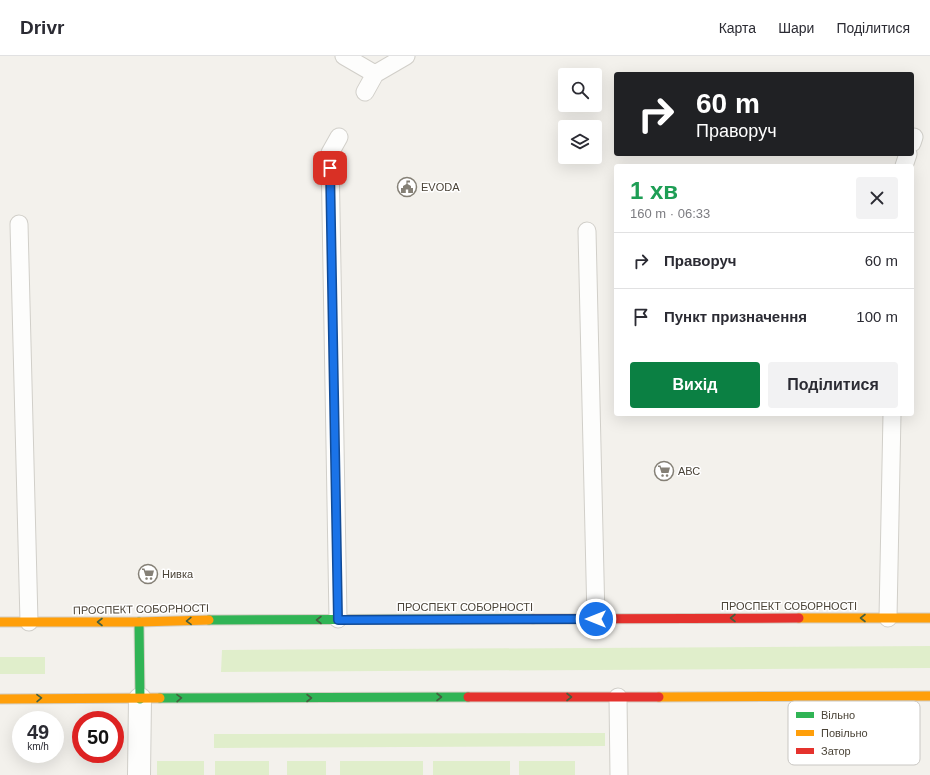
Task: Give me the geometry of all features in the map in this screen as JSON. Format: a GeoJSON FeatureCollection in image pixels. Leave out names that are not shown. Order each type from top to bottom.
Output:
{"type":"FeatureCollection","features":[{"type":"Feature","properties":{"kind":"main road","name":"ПРОСПЕКТ СОБОРНОСТІ"},"geometry":{"type":"LineString","coordinates":[[0,622],[930,618]]}},
{"type":"Feature","properties":{"kind":"main road"},"geometry":{"type":"LineString","coordinates":[[139,622],[140,699]]}},
{"type":"Feature","properties":{"kind":"main road"},"geometry":{"type":"LineString","coordinates":[[0,699],[930,696]]}},
{"type":"Feature","properties":{"kind":"street"},"geometry":{"type":"LineString","coordinates":[[139,775],[140,699]]}},
{"type":"Feature","properties":{"kind":"lane"},"geometry":{"type":"LineString","coordinates":[[344,56],[375,74]]}},
{"type":"Feature","properties":{"kind":"lane"},"geometry":{"type":"LineString","coordinates":[[365,92],[375,74],[406,56]]}},
{"type":"Feature","properties":{"kind":"lane"},"geometry":{"type":"LineString","coordinates":[[338,620],[330,152],[339,137]]}},
{"type":"Feature","properties":{"kind":"lane"},"geometry":{"type":"LineString","coordinates":[[19,224],[29,622]]}},
{"type":"Feature","properties":{"kind":"lane"},"geometry":{"type":"LineString","coordinates":[[586,231],[596,619]]}},
{"type":"Feature","properties":{"kind":"lane"},"geometry":{"type":"LineString","coordinates":[[888,618],[892,416]]}},
{"type":"Feature","properties":{"kind":"lane"},"geometry":{"type":"LineString","coordinates":[[618,697],[619,775]]}},
{"type":"Feature","properties":{"kind":"green space"},"geometry":{"type":"Polygon","coordinates":[[[930,646],[930,668],[221,672],[222,650],[930,646]]]}},
{"type":"Feature","properties":{"kind":"green space"},"geometry":{"type":"Polygon","coordinates":[[[0,657],[45,657],[45,674],[0,674],[0,657]]]}},
{"type":"Feature","properties":{"kind":"green space"},"geometry":{"type":"Polygon","coordinates":[[[605,733],[605,746],[214,748],[214,734],[605,733]]]}},
{"type":"Feature","properties":{"kind":"green space"},"geometry":{"type":"Polygon","coordinates":[[[157,761],[204,761],[204,775],[157,775],[157,761]]]}},
{"type":"Feature","properties":{"kind":"green space"},"geometry":{"type":"Polygon","coordinates":[[[215,761],[269,761],[269,775],[215,775],[215,761]]]}},
{"type":"Feature","properties":{"kind":"green space"},"geometry":{"type":"Polygon","coordinates":[[[287,761],[326,761],[326,775],[287,775],[287,761]]]}},
{"type":"Feature","properties":{"kind":"green space"},"geometry":{"type":"Polygon","coordinates":[[[340,761],[423,761],[423,775],[340,775],[340,761]]]}},
{"type":"Feature","properties":{"kind":"green space"},"geometry":{"type":"Polygon","coordinates":[[[433,761],[510,761],[510,775],[433,775],[433,761]]]}},
{"type":"Feature","properties":{"kind":"green space"},"geometry":{"type":"Polygon","coordinates":[[[519,761],[575,761],[575,775],[519,775],[519,761]]]}},
{"type":"Feature","properties":{"kind":"traffic: fast"},"geometry":{"type":"LineString","coordinates":[[209,620],[533,619]]}},
{"type":"Feature","properties":{"kind":"traffic: fast"},"geometry":{"type":"LineString","coordinates":[[139,622],[140,699]]}},
{"type":"Feature","properties":{"kind":"traffic: fast"},"geometry":{"type":"LineString","coordinates":[[160,698],[468,697]]}},
{"type":"Feature","properties":{"kind":"traffic: slow"},"geometry":{"type":"LineString","coordinates":[[799,618],[930,618]]}},
{"type":"Feature","properties":{"kind":"traffic: slow"},"geometry":{"type":"LineString","coordinates":[[0,622],[139,622],[209,620]]}},
{"type":"Feature","properties":{"kind":"traffic: slow"},"geometry":{"type":"LineString","coordinates":[[659,697],[930,696]]}},
{"type":"Feature","properties":{"kind":"traffic: slow"},"geometry":{"type":"LineString","coordinates":[[0,699],[160,698]]}},
{"type":"Feature","properties":{"kind":"traffic: jam"},"geometry":{"type":"LineString","coordinates":[[533,619],[799,618]]}},
{"type":"Feature","properties":{"kind":"traffic: jam"},"geometry":{"type":"LineString","coordinates":[[468,697],[659,697]]}},
{"type":"Feature","properties":{"kind":"place","name":"EVODA"},"geometry":{"type":"Point","coordinates":[407,187]}},
{"type":"Feature","properties":{"kind":"place","name":"АВС"},"geometry":{"type":"Point","coordinates":[664,471]}},
{"type":"Feature","properties":{"kind":"place","name":"Нивка"},"geometry":{"type":"Point","coordinates":[148,574]}},
{"type":"Feature","properties":{"kind":"route"},"geometry":{"type":"LineString","coordinates":[[330,168],[338,620],[596,619]]}}]}
